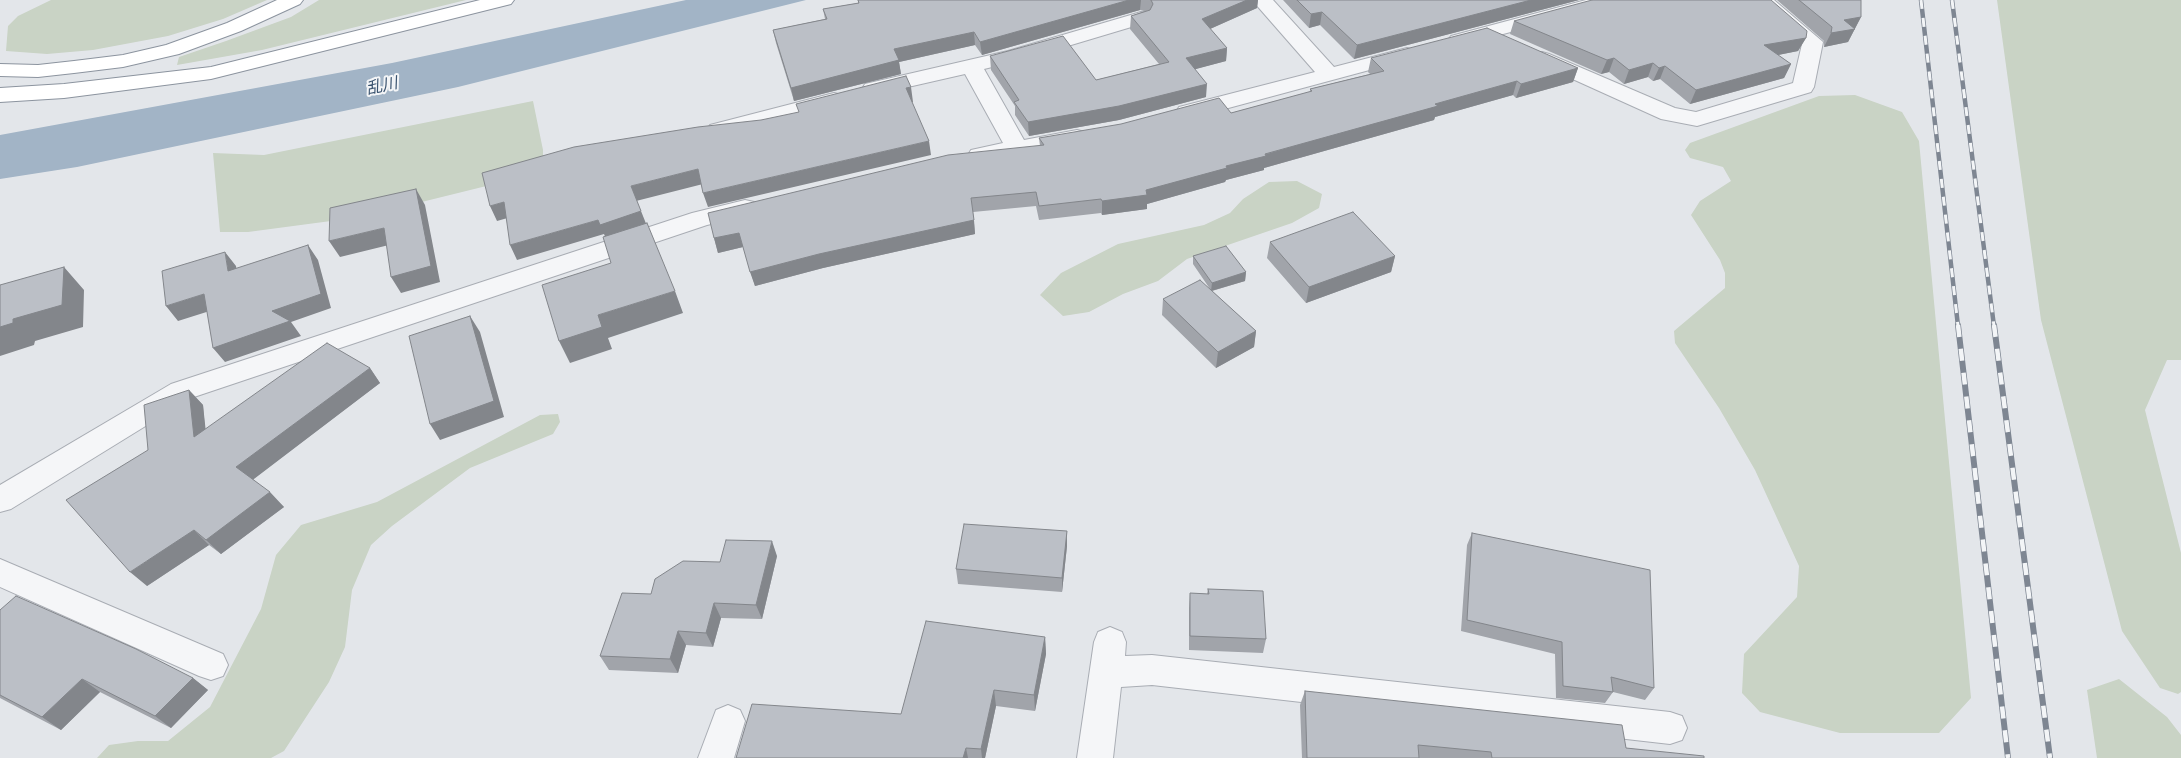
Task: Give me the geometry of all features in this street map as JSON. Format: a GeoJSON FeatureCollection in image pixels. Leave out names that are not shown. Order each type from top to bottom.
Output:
{"type":"FeatureCollection","features":[{"type":"Feature","properties":{"kind":"highway"},"geometry":{"type":"LineString","coordinates":[[0,70],[38,71],[74,67],[123,61],[172,50],[234,27],[293,0]]}},
{"type":"Feature","properties":{"kind":"highway"},"geometry":{"type":"LineString","coordinates":[[0,95],[64,91],[211,72],[504,0]]}},
{"type":"Feature","properties":{"kind":"street"},"geometry":{"type":"LineString","coordinates":[[1262,0],[1329,74]]}},
{"type":"Feature","properties":{"kind":"street"},"geometry":{"type":"LineString","coordinates":[[1167,117],[1608,0]]}},
{"type":"Feature","properties":{"kind":"street"},"geometry":{"type":"LineString","coordinates":[[1485,33],[1669,114],[1697,119],[1803,87],[1813,42],[1762,0]]}},
{"type":"Feature","properties":{"kind":"street"},"geometry":{"type":"LineString","coordinates":[[699,133],[728,128],[875,89],[1014,56],[1141,18]]}},
{"type":"Feature","properties":{"kind":"street"},"geometry":{"type":"LineString","coordinates":[[971,66],[1017,148]]}},
{"type":"Feature","properties":{"kind":"street"},"geometry":{"type":"LineString","coordinates":[[959,158],[1101,133]]}},
{"type":"Feature","properties":{"kind":"street"},"geometry":{"type":"LineString","coordinates":[[0,500],[181,391],[536,275],[701,218],[768,203]]}},
{"type":"Feature","properties":{"kind":"street"},"geometry":{"type":"LineString","coordinates":[[0,572],[211,665]]}},
{"type":"Feature","properties":{"kind":"street"},"geometry":{"type":"LineString","coordinates":[[1095,758],[1108,658],[1152,670],[1670,728]]}},
{"type":"Feature","properties":{"kind":"street"},"geometry":{"type":"LineString","coordinates":[[716,758],[728,722]]}},
{"type":"Feature","properties":{"kind":"green space"},"geometry":{"type":"Polygon","coordinates":[[[51,0],[267,0],[223,19],[168,36],[93,50],[47,54],[6,51],[8,26],[18,16],[51,0]]]}},
{"type":"Feature","properties":{"kind":"green space"},"geometry":{"type":"Polygon","coordinates":[[[319,0],[466,0],[262,50],[177,65],[179,57],[291,17],[319,0]]]}},
{"type":"Feature","properties":{"kind":"green space"},"geometry":{"type":"Polygon","coordinates":[[[1997,0],[2181,0],[2181,360],[2167,360],[2145,410],[2181,553],[2181,692],[2178,694],[2160,688],[2122,631],[2041,320],[1997,0]]]}},
{"type":"Feature","properties":{"kind":"green space"},"geometry":{"type":"Polygon","coordinates":[[[1855,95],[1902,112],[1919,141],[1971,698],[1939,733],[1840,733],[1760,712],[1742,693],[1744,654],[1797,597],[1799,566],[1755,470],[1719,408],[1675,343],[1674,331],[1725,288],[1725,273],[1720,260],[1691,215],[1700,201],[1731,181],[1723,167],[1690,158],[1685,150],[1690,143],[1819,96],[1855,95]]]}},
{"type":"Feature","properties":{"kind":"green space"},"geometry":{"type":"Polygon","coordinates":[[[533,101],[543,150],[543,172],[361,217],[248,232],[220,232],[213,153],[264,155],[533,101]]]}},
{"type":"Feature","properties":{"kind":"green space"},"geometry":{"type":"Polygon","coordinates":[[[1297,181],[1322,194],[1319,208],[1292,223],[1187,259],[1158,281],[1123,294],[1089,312],[1063,316],[1040,295],[1061,273],[1118,244],[1204,225],[1230,213],[1243,199],[1269,182],[1297,181]]]}},
{"type":"Feature","properties":{"kind":"green space"},"geometry":{"type":"Polygon","coordinates":[[[558,414],[560,422],[553,434],[470,468],[392,526],[371,545],[352,590],[345,647],[329,682],[284,751],[271,758],[97,758],[109,745],[138,741],[168,741],[210,707],[261,609],[276,555],[301,525],[377,502],[540,415],[558,414]]]}},
{"type":"Feature","properties":{"kind":"green space"},"geometry":{"type":"Polygon","coordinates":[[[2119,679],[2167,717],[2181,735],[2181,758],[2097,758],[2087,690],[2119,679]]]}},
{"type":"Feature","properties":{"kind":"water","name":"乱川"},"geometry":{"type":"Polygon","coordinates":[[[686,0],[806,0],[458,87],[77,167],[0,179],[0,135],[392,63],[686,0]]]}},
{"type":"Feature","properties":{"kind":"building"},"geometry":{"type":"Polygon","coordinates":[[[858,0],[1129,0],[980,42],[974,32],[894,49],[899,60],[791,88],[773,30],[827,19],[823,9],[859,3],[858,0]]]}},
{"type":"Feature","properties":{"kind":"building"},"geometry":{"type":"Polygon","coordinates":[[[1151,0],[1247,0],[1202,19],[1227,48],[1186,58],[1207,84],[1119,106],[1028,122],[1014,102],[1019,100],[990,56],[1063,36],[1096,80],[1169,62],[1131,16],[1150,10],[1153,4],[1151,0]]]}},
{"type":"Feature","properties":{"kind":"building"},"geometry":{"type":"Polygon","coordinates":[[[1297,0],[1531,0],[1357,45],[1322,12],[1311,14],[1297,0]]]}},
{"type":"Feature","properties":{"kind":"building"},"geometry":{"type":"Polygon","coordinates":[[[1592,0],[1771,0],[1807,31],[1806,38],[1764,45],[1791,64],[1696,90],[1665,66],[1659,68],[1653,63],[1629,70],[1614,58],[1607,60],[1514,21],[1592,0]]]}},
{"type":"Feature","properties":{"kind":"building"},"geometry":{"type":"Polygon","coordinates":[[[1799,0],[1861,0],[1861,17],[1844,20],[1855,29],[1831,33],[1832,27],[1799,0]]]}},
{"type":"Feature","properties":{"kind":"building"},"geometry":{"type":"Polygon","coordinates":[[[1487,28],[1578,68],[1521,84],[1517,81],[1435,104],[1438,106],[1265,154],[1266,156],[1226,166],[1227,168],[1146,190],[1147,195],[1039,206],[1036,192],[971,198],[974,220],[819,254],[750,272],[739,233],[714,238],[708,213],[948,155],[1044,145],[1039,138],[1121,124],[1219,98],[1231,113],[1312,91],[1310,89],[1384,71],[1371,58],[1487,28]]]}},
{"type":"Feature","properties":{"kind":"building"},"geometry":{"type":"Polygon","coordinates":[[[906,76],[911,87],[906,88],[929,141],[703,193],[698,169],[631,186],[641,211],[600,225],[598,220],[510,245],[504,202],[490,206],[482,173],[574,147],[698,127],[761,120],[799,112],[796,104],[906,76]]]}},
{"type":"Feature","properties":{"kind":"building"},"geometry":{"type":"Polygon","coordinates":[[[416,189],[431,266],[391,277],[384,228],[329,241],[330,208],[416,189]]]}},
{"type":"Feature","properties":{"kind":"building"},"geometry":{"type":"Polygon","coordinates":[[[1353,212],[1395,256],[1309,287],[1270,242],[1353,212]]]}},
{"type":"Feature","properties":{"kind":"building"},"geometry":{"type":"Polygon","coordinates":[[[647,223],[675,291],[598,315],[602,327],[559,341],[542,285],[611,263],[603,237],[647,223]]]}},
{"type":"Feature","properties":{"kind":"building"},"geometry":{"type":"Polygon","coordinates":[[[308,245],[321,294],[272,311],[290,321],[213,348],[204,294],[166,306],[162,271],[225,252],[228,271],[308,245]]]}},
{"type":"Feature","properties":{"kind":"building"},"geometry":{"type":"Polygon","coordinates":[[[1226,246],[1246,272],[1212,283],[1193,256],[1226,246]]]}},
{"type":"Feature","properties":{"kind":"building"},"geometry":{"type":"Polygon","coordinates":[[[64,267],[62,305],[13,319],[13,323],[0,327],[0,285],[64,267]]]}},
{"type":"Feature","properties":{"kind":"building"},"geometry":{"type":"Polygon","coordinates":[[[1200,280],[1256,331],[1218,352],[1163,299],[1200,280]]]}},
{"type":"Feature","properties":{"kind":"building"},"geometry":{"type":"Polygon","coordinates":[[[470,316],[494,401],[430,424],[409,336],[470,316]]]}},
{"type":"Feature","properties":{"kind":"building"},"geometry":{"type":"Polygon","coordinates":[[[327,343],[370,368],[236,467],[270,492],[206,540],[194,530],[130,572],[66,500],[148,450],[144,405],[189,390],[194,437],[327,343]]]}},
{"type":"Feature","properties":{"kind":"building"},"geometry":{"type":"Polygon","coordinates":[[[964,524],[1067,531],[1062,578],[956,569],[964,524]]]}},
{"type":"Feature","properties":{"kind":"building"},"geometry":{"type":"Polygon","coordinates":[[[1472,533],[1650,570],[1654,688],[1611,677],[1613,692],[1563,686],[1562,642],[1467,620],[1472,533]]]}},
{"type":"Feature","properties":{"kind":"building"},"geometry":{"type":"Polygon","coordinates":[[[726,540],[772,541],[756,605],[714,603],[706,633],[678,631],[670,659],[600,656],[622,593],[651,594],[655,579],[683,561],[720,562],[726,540]]]}},
{"type":"Feature","properties":{"kind":"building"},"geometry":{"type":"Polygon","coordinates":[[[1208,589],[1263,591],[1266,639],[1190,636],[1190,593],[1209,594],[1208,589]]]}},
{"type":"Feature","properties":{"kind":"building"},"geometry":{"type":"Polygon","coordinates":[[[16,596],[136,649],[193,678],[155,716],[82,679],[42,717],[0,695],[0,610],[16,596]]]}},
{"type":"Feature","properties":{"kind":"building"},"geometry":{"type":"Polygon","coordinates":[[[926,621],[1045,637],[1034,695],[994,690],[981,749],[966,748],[963,758],[736,758],[752,704],[901,714],[926,621]]]}},
{"type":"Feature","properties":{"kind":"building"},"geometry":{"type":"Polygon","coordinates":[[[1305,691],[1622,725],[1626,748],[1704,756],[1704,758],[1492,758],[1491,752],[1418,745],[1419,758],[1307,758],[1305,691]]]}},
{"type":"Feature","properties":{"kind":"railway"},"geometry":{"type":"LineString","coordinates":[[1921,0],[1958,326]]}},
{"type":"Feature","properties":{"kind":"railway"},"geometry":{"type":"LineString","coordinates":[[1952,0],[1994,326]]}},
{"type":"Feature","properties":{"kind":"railway"},"geometry":{"type":"LineString","coordinates":[[1958,325],[2008,758]]}},
{"type":"Feature","properties":{"kind":"railway"},"geometry":{"type":"LineString","coordinates":[[1994,325],[2050,758]]}}]}
